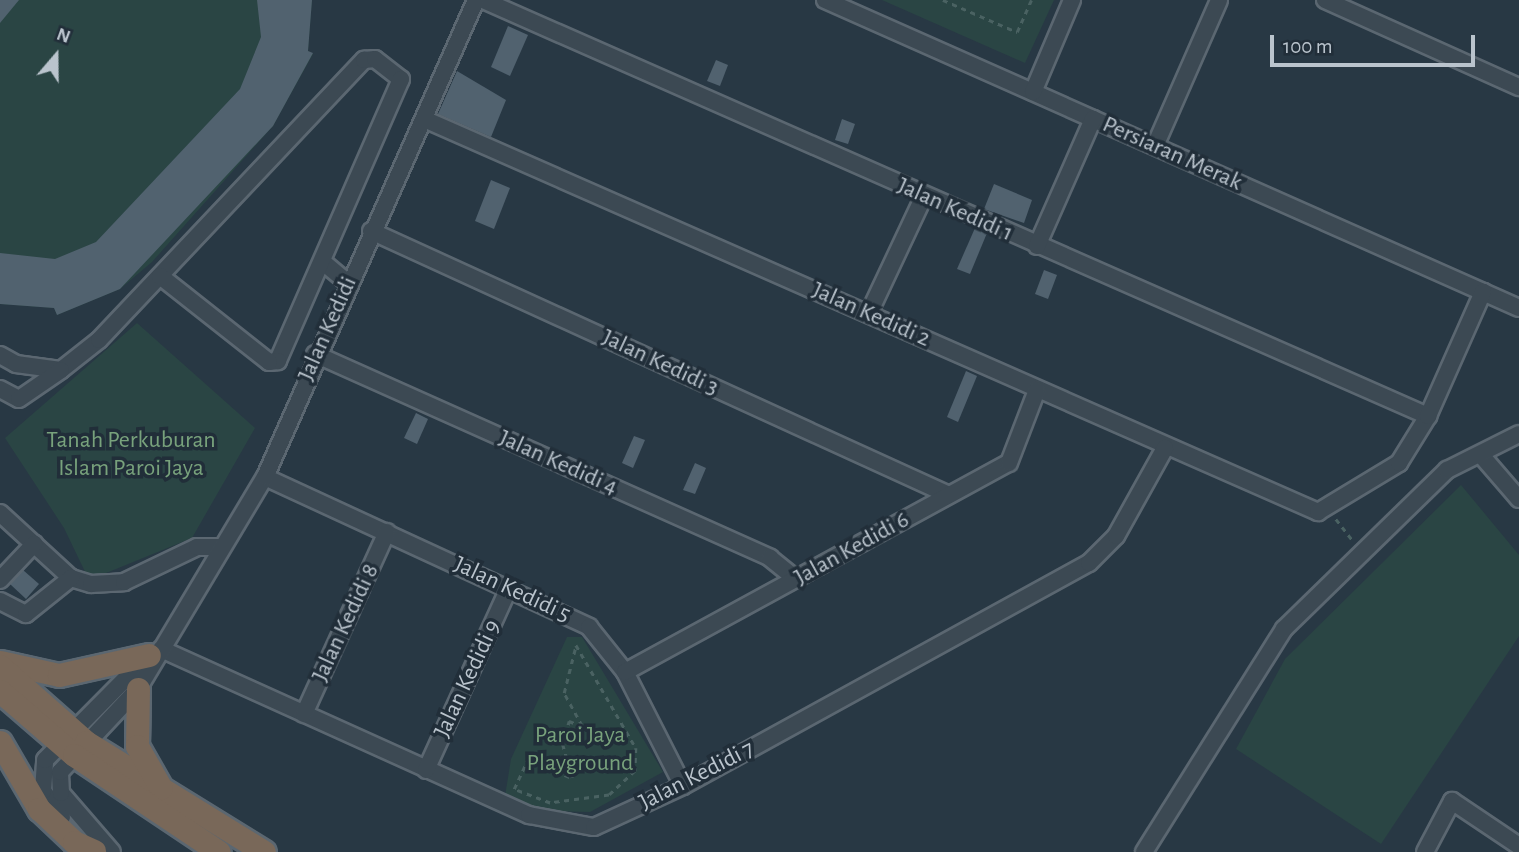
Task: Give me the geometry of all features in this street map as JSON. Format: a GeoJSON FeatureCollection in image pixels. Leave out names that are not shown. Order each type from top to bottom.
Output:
{"type":"FeatureCollection","features":[{"type":"Feature","properties":{"kind":"highway"},"geometry":{"type":"LineString","coordinates":[[0,664],[59,675],[155,652]]}},
{"type":"Feature","properties":{"kind":"highway"},"geometry":{"type":"LineString","coordinates":[[0,664],[74,743],[264,852]]}},
{"type":"Feature","properties":{"kind":"highway"},"geometry":{"type":"LineString","coordinates":[[138,689],[137,746],[163,793]]}},
{"type":"Feature","properties":{"kind":"highway"},"geometry":{"type":"LineString","coordinates":[[0,691],[219,852]]}},
{"type":"Feature","properties":{"kind":"highway"},"geometry":{"type":"LineString","coordinates":[[0,742],[39,809],[74,842],[95,852]]}},
{"type":"Feature","properties":{"kind":"street","name":"Jalan Kedidi"},"geometry":{"type":"LineString","coordinates":[[155,652],[265,477],[315,354],[476,0]]}},
{"type":"Feature","properties":{"kind":"street","name":"Jalan Kedidi 1"},"geometry":{"type":"LineString","coordinates":[[483,0],[1428,416]]}},
{"type":"Feature","properties":{"kind":"street"},"geometry":{"type":"LineString","coordinates":[[1033,92],[1072,0]]}},
{"type":"Feature","properties":{"kind":"street"},"geometry":{"type":"LineString","coordinates":[[1155,146],[1219,0]]}},
{"type":"Feature","properties":{"kind":"street"},"geometry":{"type":"LineString","coordinates":[[1325,0],[1519,87]]}},
{"type":"Feature","properties":{"kind":"street","name":"Persiaran Merak"},"geometry":{"type":"LineString","coordinates":[[832,1],[1519,308]]}},
{"type":"Feature","properties":{"kind":"street"},"geometry":{"type":"LineString","coordinates":[[0,389],[19,399],[61,370],[160,276],[370,57],[403,82],[278,361],[269,362],[160,276]]}},
{"type":"Feature","properties":{"kind":"street","name":"Jalan Kedidi 2"},"geometry":{"type":"LineString","coordinates":[[424,119],[869,313],[1165,448],[1323,511]]}},
{"type":"Feature","properties":{"kind":"street"},"geometry":{"type":"LineString","coordinates":[[1037,246],[1093,119]]}},
{"type":"Feature","properties":{"kind":"street"},"geometry":{"type":"LineString","coordinates":[[869,313],[924,196]]}},
{"type":"Feature","properties":{"kind":"street","name":"Jalan Kedidi 3"},"geometry":{"type":"LineString","coordinates":[[371,231],[950,495]]}},
{"type":"Feature","properties":{"kind":"street"},"geometry":{"type":"LineString","coordinates":[[323,262],[348,283]]}},
{"type":"Feature","properties":{"kind":"street"},"geometry":{"type":"LineString","coordinates":[[1323,511],[1399,463],[1428,416],[1483,292]]}},
{"type":"Feature","properties":{"kind":"street","name":"Jalan Kedidi 4"},"geometry":{"type":"LineString","coordinates":[[315,354],[769,558],[796,579]]}},
{"type":"Feature","properties":{"kind":"street"},"geometry":{"type":"LineString","coordinates":[[0,355],[16,364],[61,370]]}},
{"type":"Feature","properties":{"kind":"street","name":"Jalan Kedidi 6"},"geometry":{"type":"LineString","coordinates":[[625,672],[1009,463],[1037,390]]}},
{"type":"Feature","properties":{"kind":"street"},"geometry":{"type":"LineString","coordinates":[[1144,852],[1284,629],[1447,470],[1519,434]]}},
{"type":"Feature","properties":{"kind":"street","name":"Jalan Kedidi 7"},"geometry":{"type":"LineString","coordinates":[[155,652],[304,714],[529,815],[594,827],[683,786],[1089,563],[1116,536],[1165,448]]}},
{"type":"Feature","properties":{"kind":"street"},"geometry":{"type":"LineString","coordinates":[[1481,455],[1519,499]]}},
{"type":"Feature","properties":{"kind":"street","name":"Jalan Kedidi 5"},"geometry":{"type":"LineString","coordinates":[[265,477],[589,627],[625,672],[683,786]]}},
{"type":"Feature","properties":{"kind":"street"},"geometry":{"type":"LineString","coordinates":[[0,513],[71,578],[124,582],[197,547],[221,547]]}},
{"type":"Feature","properties":{"kind":"street","name":"Jalan Kedidi 8"},"geometry":{"type":"LineString","coordinates":[[304,714],[387,532]]}},
{"type":"Feature","properties":{"kind":"street"},"geometry":{"type":"LineString","coordinates":[[0,580],[34,544]]}},
{"type":"Feature","properties":{"kind":"street"},"geometry":{"type":"LineString","coordinates":[[0,601],[26,614],[71,578]]}},
{"type":"Feature","properties":{"kind":"street","name":"Jalan Kedidi 9"},"geometry":{"type":"LineString","coordinates":[[426,770],[509,588]]}},
{"type":"Feature","properties":{"kind":"street"},"geometry":{"type":"LineString","coordinates":[[95,852],[43,792],[45,760],[74,743],[138,689],[155,652]]}},
{"type":"Feature","properties":{"kind":"street"},"geometry":{"type":"LineString","coordinates":[[112,852],[61,793],[60,772],[74,743],[155,652]]}},
{"type":"Feature","properties":{"kind":"street"},"geometry":{"type":"LineString","coordinates":[[1425,852],[1452,801],[1519,846]]}},
{"type":"Feature","properties":{"kind":"path"},"geometry":{"type":"LineString","coordinates":[[943,0],[1017,32],[1031,0]]}},
{"type":"Feature","properties":{"kind":"path"},"geometry":{"type":"LineString","coordinates":[[1323,511],[1362,552]]}},
{"type":"Feature","properties":{"kind":"path"},"geometry":{"type":"LineString","coordinates":[[576,645],[636,748],[635,771],[609,795],[550,803],[514,789],[527,759],[572,778],[562,744],[569,721],[582,726],[564,693],[576,645]]}},
{"type":"Feature","properties":{"kind":"green space"},"geometry":{"type":"Polygon","coordinates":[[[0,0],[312,0],[308,51],[313,54],[273,126],[152,262],[120,289],[57,315],[54,308],[0,304],[0,0]]]}},
{"type":"Feature","properties":{"kind":"green space"},"geometry":{"type":"Polygon","coordinates":[[[882,0],[1054,0],[1025,63],[882,0]]]}},
{"type":"Feature","properties":{"kind":"green space","name":"Tanah Perkuburan Islam Paroi Jaya"},"geometry":{"type":"Polygon","coordinates":[[[137,323],[255,428],[192,538],[89,580],[64,528],[5,438],[137,323]]]}},
{"type":"Feature","properties":{"kind":"green space"},"geometry":{"type":"Polygon","coordinates":[[[1461,485],[1519,555],[1519,636],[1381,844],[1236,749],[1285,659],[1461,485]]]}},
{"type":"Feature","properties":{"kind":"green space","name":"Paroi Jaya Playground"},"geometry":{"type":"Polygon","coordinates":[[[567,637],[582,637],[663,772],[590,812],[548,811],[505,796],[511,759],[567,637]]]}},
{"type":"Feature","properties":{"kind":"building"},"geometry":{"type":"Polygon","coordinates":[[[0,0],[19,0],[0,23],[0,0]]]}},
{"type":"Feature","properties":{"kind":"building"},"geometry":{"type":"Polygon","coordinates":[[[257,0],[312,0],[308,51],[313,53],[273,126],[120,289],[57,315],[54,308],[0,304],[0,253],[55,259],[96,242],[240,89],[261,37],[257,0]]]}},
{"type":"Feature","properties":{"kind":"building"},"geometry":{"type":"Polygon","coordinates":[[[508,26],[528,35],[510,76],[491,67],[508,26]]]}},
{"type":"Feature","properties":{"kind":"building"},"geometry":{"type":"Polygon","coordinates":[[[716,60],[728,65],[720,86],[707,81],[716,60]]]}},
{"type":"Feature","properties":{"kind":"building"},"geometry":{"type":"Polygon","coordinates":[[[457,71],[506,100],[491,137],[438,114],[457,71]]]}},
{"type":"Feature","properties":{"kind":"building"},"geometry":{"type":"Polygon","coordinates":[[[842,119],[855,124],[848,144],[835,140],[842,119]]]}},
{"type":"Feature","properties":{"kind":"building"},"geometry":{"type":"Polygon","coordinates":[[[491,180],[510,188],[494,229],[475,221],[491,180]]]}},
{"type":"Feature","properties":{"kind":"building"},"geometry":{"type":"Polygon","coordinates":[[[994,184],[1032,200],[1024,223],[984,209],[994,184]]]}},
{"type":"Feature","properties":{"kind":"building"},"geometry":{"type":"Polygon","coordinates":[[[975,228],[987,233],[970,274],[957,269],[975,228]]]}},
{"type":"Feature","properties":{"kind":"building"},"geometry":{"type":"Polygon","coordinates":[[[1044,270],[1057,275],[1048,299],[1035,294],[1044,270]]]}},
{"type":"Feature","properties":{"kind":"building"},"geometry":{"type":"Polygon","coordinates":[[[966,371],[977,376],[958,422],[947,417],[966,371]]]}},
{"type":"Feature","properties":{"kind":"building"},"geometry":{"type":"Polygon","coordinates":[[[416,413],[428,419],[417,444],[404,438],[416,413]]]}},
{"type":"Feature","properties":{"kind":"building"},"geometry":{"type":"Polygon","coordinates":[[[634,436],[645,440],[633,468],[622,463],[634,436]]]}},
{"type":"Feature","properties":{"kind":"building"},"geometry":{"type":"Polygon","coordinates":[[[695,463],[706,468],[695,494],[683,490],[695,463]]]}},
{"type":"Feature","properties":{"kind":"building"},"geometry":{"type":"Polygon","coordinates":[[[23,570],[39,584],[26,599],[10,584],[23,570]]]}}]}
